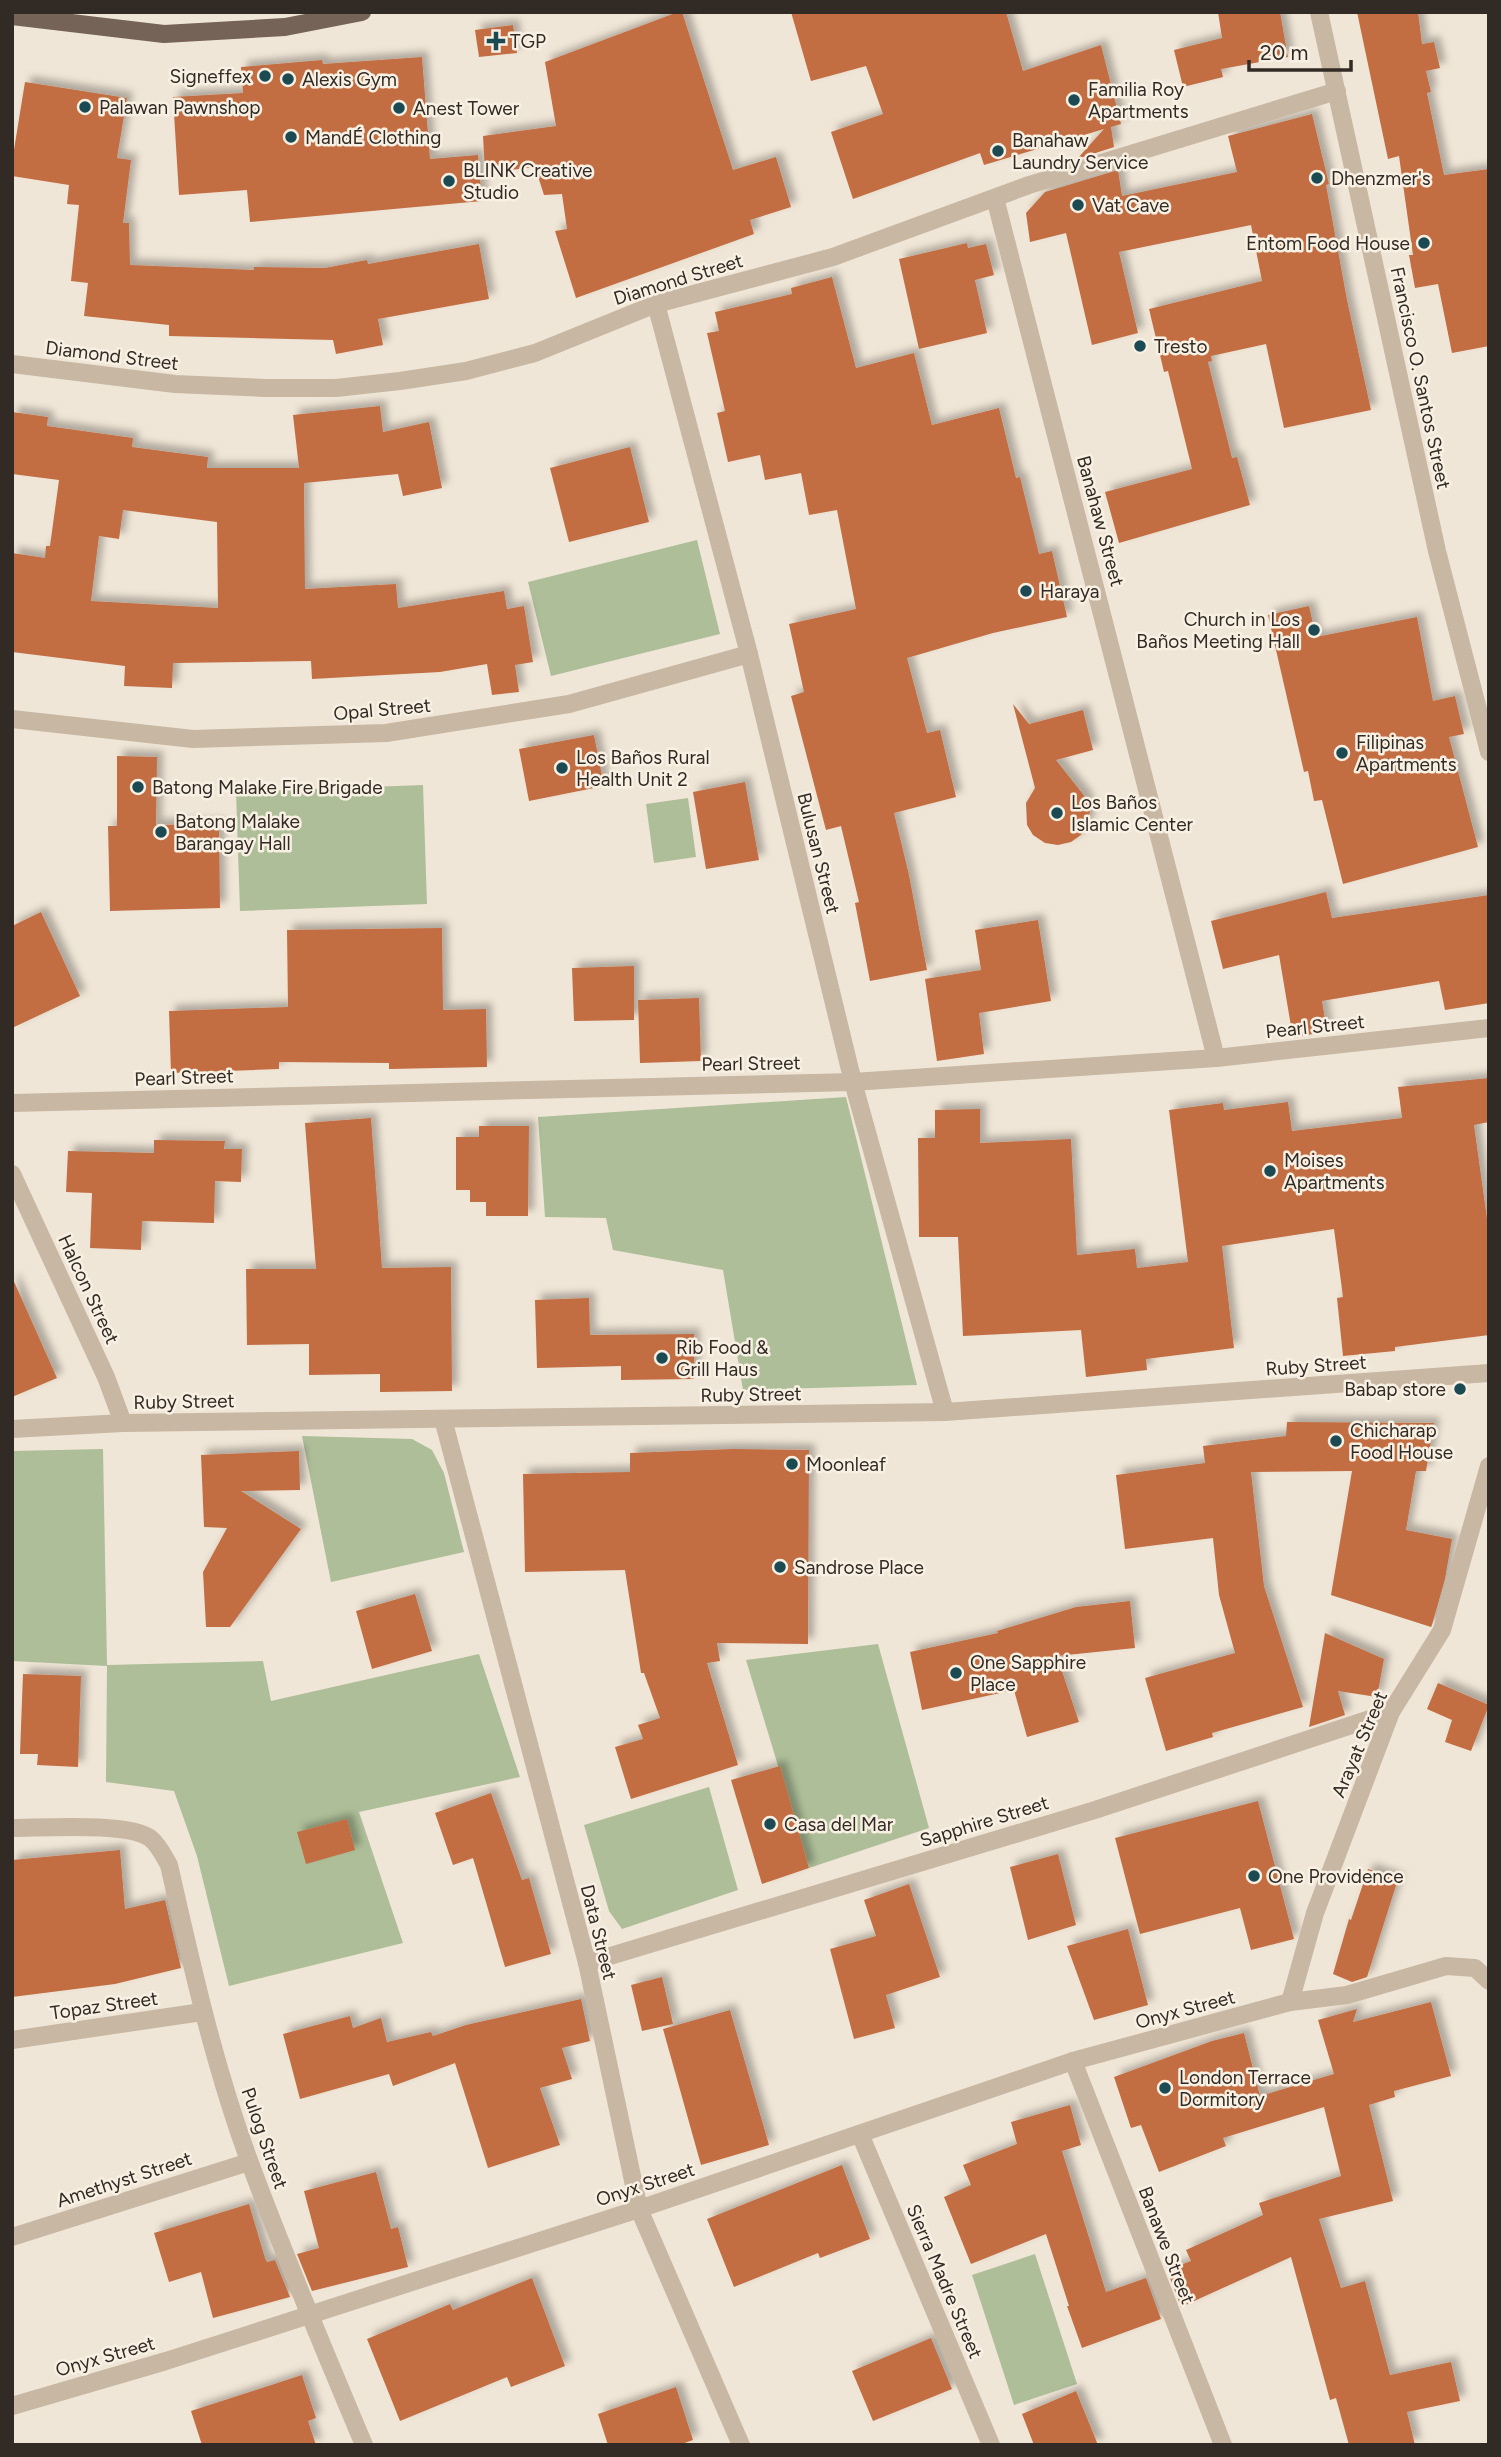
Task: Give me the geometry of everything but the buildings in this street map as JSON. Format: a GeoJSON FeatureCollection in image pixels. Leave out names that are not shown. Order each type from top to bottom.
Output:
{"type":"FeatureCollection","features":[{"type":"Feature","properties":{"kind":"main road"},"geometry":{"type":"LineString","coordinates":[[12,16],[164,34],[285,27],[362,12]]}},
{"type":"Feature","properties":{"kind":"street","name":"Francisco O. Santos Street"},"geometry":{"type":"LineString","coordinates":[[1319,12],[1437,551],[1489,752]]}},
{"type":"Feature","properties":{"kind":"street","name":"Diamond Street"},"geometry":{"type":"LineString","coordinates":[[12,364],[175,384],[266,388],[336,388],[466,371],[535,353],[656,304],[833,257],[1029,186],[1337,91]]}},
{"type":"Feature","properties":{"kind":"street","name":"Banahaw Street"},"geometry":{"type":"LineString","coordinates":[[995,198],[1216,1058]]}},
{"type":"Feature","properties":{"kind":"street","name":"Bulusan Street"},"geometry":{"type":"LineString","coordinates":[[656,304],[749,654],[853,1082],[945,1412]]}},
{"type":"Feature","properties":{"kind":"street","name":"Opal Street"},"geometry":{"type":"LineString","coordinates":[[12,719],[193,740],[386,733],[569,704],[749,654]]}},
{"type":"Feature","properties":{"kind":"street","name":"Pearl Street"},"geometry":{"type":"LineString","coordinates":[[12,1103],[853,1082],[1216,1058],[1489,1028]]}},
{"type":"Feature","properties":{"kind":"street","name":"Halcon Street"},"geometry":{"type":"LineString","coordinates":[[12,1174],[106,1377],[123,1423]]}},
{"type":"Feature","properties":{"kind":"street","name":"Ruby Street"},"geometry":{"type":"LineString","coordinates":[[12,1429],[123,1423],[945,1412],[1489,1373]]}},
{"type":"Feature","properties":{"kind":"street","name":"Data Street"},"geometry":{"type":"LineString","coordinates":[[443,1419],[587,1963],[639,2209],[741,2445]]}},
{"type":"Feature","properties":{"kind":"street","name":"Arayat Street"},"geometry":{"type":"LineString","coordinates":[[1290,2002],[1315,1913],[1391,1712],[1442,1630],[1489,1466]]}},
{"type":"Feature","properties":{"kind":"street","name":"Sapphire Street"},"geometry":{"type":"LineString","coordinates":[[587,1963],[1095,1810],[1391,1712]]}},
{"type":"Feature","properties":{"kind":"street","name":"Pulog Street"},"geometry":{"type":"LineString","coordinates":[[12,1828],[102,1828],[140,1833],[150,1838],[169,1865],[202,2012],[249,2162],[364,2445]]}},
{"type":"Feature","properties":{"kind":"street","name":"Onyx Street"},"geometry":{"type":"LineString","coordinates":[[12,2406],[166,2361],[639,2209],[1073,2061],[1290,2002],[1347,1995],[1446,1966],[1475,1968],[1489,1981]]}},
{"type":"Feature","properties":{"kind":"street","name":"Topaz Street"},"geometry":{"type":"LineString","coordinates":[[12,2039],[202,2012]]}},
{"type":"Feature","properties":{"kind":"street","name":"Banawe Street"},"geometry":{"type":"LineString","coordinates":[[1073,2061],[1223,2445]]}},
{"type":"Feature","properties":{"kind":"street","name":"Sierra Madre Street"},"geometry":{"type":"LineString","coordinates":[[860,2134],[991,2445]]}},
{"type":"Feature","properties":{"kind":"street","name":"Amethyst Street"},"geometry":{"type":"LineString","coordinates":[[12,2237],[249,2162]]}},
{"type":"Feature","properties":{"kind":"green space"},"geometry":{"type":"Polygon","coordinates":[[[697,540],[720,634],[551,676],[528,582],[697,540]]]}},
{"type":"Feature","properties":{"kind":"green space"},"geometry":{"type":"Polygon","coordinates":[[[423,785],[427,904],[240,911],[236,792],[423,785]]]}},
{"type":"Feature","properties":{"kind":"green space"},"geometry":{"type":"Polygon","coordinates":[[[688,798],[696,857],[654,863],[646,804],[688,798]]]}},
{"type":"Feature","properties":{"kind":"green space"},"geometry":{"type":"Polygon","coordinates":[[[846,1097],[917,1385],[743,1390],[723,1270],[613,1250],[606,1218],[545,1217],[538,1117],[846,1097]]]}},
{"type":"Feature","properties":{"kind":"green space"},"geometry":{"type":"Polygon","coordinates":[[[302,1436],[412,1439],[432,1450],[444,1473],[464,1552],[331,1582],[302,1436]]]}},
{"type":"Feature","properties":{"kind":"green space"},"geometry":{"type":"Polygon","coordinates":[[[103,1449],[107,1665],[263,1661],[271,1701],[479,1654],[520,1777],[359,1812],[403,1943],[229,1986],[197,1856],[174,1791],[106,1782],[107,1666],[12,1661],[12,1451],[103,1449]]]}},
{"type":"Feature","properties":{"kind":"green space"},"geometry":{"type":"Polygon","coordinates":[[[878,1644],[929,1828],[809,1868],[746,1660],[878,1644]]]}},
{"type":"Feature","properties":{"kind":"green space"},"geometry":{"type":"Polygon","coordinates":[[[709,1787],[738,1890],[622,1929],[609,1911],[584,1825],[709,1787]]]}},
{"type":"Feature","properties":{"kind":"green space"},"geometry":{"type":"Polygon","coordinates":[[[1035,2254],[1077,2384],[1014,2405],[972,2275],[1035,2254]]]}},
{"type":"Feature","properties":{"kind":"place","name":"TGP"},"geometry":{"type":"Point","coordinates":[496,41]}},
{"type":"Feature","properties":{"kind":"place","name":"Signeffex"},"geometry":{"type":"Point","coordinates":[265,76]}},
{"type":"Feature","properties":{"kind":"place","name":"Alexis Gym"},"geometry":{"type":"Point","coordinates":[288,79]}},
{"type":"Feature","properties":{"kind":"place","name":"Familia Roy Apartments"},"geometry":{"type":"Point","coordinates":[1074,100]}},
{"type":"Feature","properties":{"kind":"place","name":"Palawan Pawnshop"},"geometry":{"type":"Point","coordinates":[85,107]}},
{"type":"Feature","properties":{"kind":"place","name":"Anest Tower"},"geometry":{"type":"Point","coordinates":[399,108]}},
{"type":"Feature","properties":{"kind":"place","name":"MandÉ Clothing"},"geometry":{"type":"Point","coordinates":[291,137]}},
{"type":"Feature","properties":{"kind":"place","name":"Banahaw Laundry Service"},"geometry":{"type":"Point","coordinates":[998,151]}},
{"type":"Feature","properties":{"kind":"place","name":"Dhenzmer's"},"geometry":{"type":"Point","coordinates":[1317,178]}},
{"type":"Feature","properties":{"kind":"place","name":"BLINK Creative Studio"},"geometry":{"type":"Point","coordinates":[449,181]}},
{"type":"Feature","properties":{"kind":"place","name":"Vat Cave"},"geometry":{"type":"Point","coordinates":[1078,205]}},
{"type":"Feature","properties":{"kind":"place","name":"Entom Food House"},"geometry":{"type":"Point","coordinates":[1424,243]}},
{"type":"Feature","properties":{"kind":"place","name":"Tresto"},"geometry":{"type":"Point","coordinates":[1140,346]}},
{"type":"Feature","properties":{"kind":"place","name":"Haraya"},"geometry":{"type":"Point","coordinates":[1026,591]}},
{"type":"Feature","properties":{"kind":"place","name":"Church in Los Baños Meeting Hall"},"geometry":{"type":"Point","coordinates":[1314,630]}},
{"type":"Feature","properties":{"kind":"place","name":"Filipinas Apartments"},"geometry":{"type":"Point","coordinates":[1342,753]}},
{"type":"Feature","properties":{"kind":"place","name":"Los Baños Rural Health Unit 2"},"geometry":{"type":"Point","coordinates":[562,768]}},
{"type":"Feature","properties":{"kind":"place","name":"Batong Malake Fire Brigade"},"geometry":{"type":"Point","coordinates":[138,787]}},
{"type":"Feature","properties":{"kind":"place","name":"Los Baños Islamic Center"},"geometry":{"type":"Point","coordinates":[1057,813]}},
{"type":"Feature","properties":{"kind":"place","name":"Batong Malake Barangay Hall"},"geometry":{"type":"Point","coordinates":[161,832]}},
{"type":"Feature","properties":{"kind":"place","name":"Moises Apartments"},"geometry":{"type":"Point","coordinates":[1270,1171]}},
{"type":"Feature","properties":{"kind":"place","name":"Rib Food & Grill Haus"},"geometry":{"type":"Point","coordinates":[662,1358]}},
{"type":"Feature","properties":{"kind":"place","name":"Babap store"},"geometry":{"type":"Point","coordinates":[1460,1389]}},
{"type":"Feature","properties":{"kind":"place","name":"Chicharap Food House"},"geometry":{"type":"Point","coordinates":[1336,1441]}},
{"type":"Feature","properties":{"kind":"place","name":"Moonleaf"},"geometry":{"type":"Point","coordinates":[792,1464]}},
{"type":"Feature","properties":{"kind":"place","name":"Sandrose Place"},"geometry":{"type":"Point","coordinates":[780,1567]}},
{"type":"Feature","properties":{"kind":"place","name":"One Sapphire Place"},"geometry":{"type":"Point","coordinates":[956,1673]}},
{"type":"Feature","properties":{"kind":"place","name":"Casa del Mar"},"geometry":{"type":"Point","coordinates":[770,1824]}},
{"type":"Feature","properties":{"kind":"place","name":"One Providence"},"geometry":{"type":"Point","coordinates":[1254,1876]}},
{"type":"Feature","properties":{"kind":"place","name":"London Terrace Dormitory"},"geometry":{"type":"Point","coordinates":[1165,2088]}}]}
